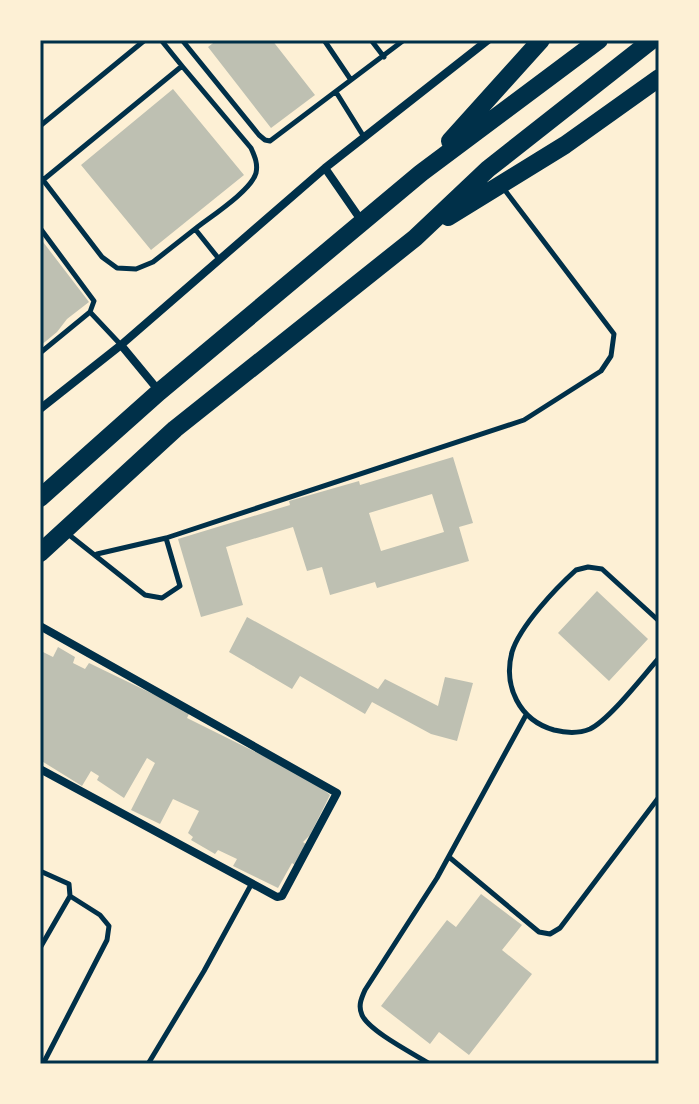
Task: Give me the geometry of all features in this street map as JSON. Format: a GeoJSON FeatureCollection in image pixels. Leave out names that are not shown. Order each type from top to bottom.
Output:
{"type":"FeatureCollection","features":[{"type":"Feature","properties":{"kind":"highway"},"geometry":{"type":"LineString","coordinates":[[421,173],[541,40]]}},
{"type":"Feature","properties":{"kind":"highway"},"geometry":{"type":"LineString","coordinates":[[40,498],[159,392],[421,173],[599,40]]}},
{"type":"Feature","properties":{"kind":"highway"},"geometry":{"type":"LineString","coordinates":[[40,553],[175,429],[415,238],[488,169],[652,40]]}},
{"type":"Feature","properties":{"kind":"highway"},"geometry":{"type":"LineString","coordinates":[[415,238],[565,145],[659,78]]}},
{"type":"Feature","properties":{"kind":"street"},"geometry":{"type":"LineString","coordinates":[[40,409],[121,345],[325,168],[488,40]]}},
{"type":"Feature","properties":{"kind":"street"},"geometry":{"type":"LineString","coordinates":[[325,168],[364,223]]}},
{"type":"Feature","properties":{"kind":"street"},"geometry":{"type":"LineString","coordinates":[[121,345],[159,392]]}},
{"type":"Feature","properties":{"kind":"street"},"geometry":{"type":"LineString","coordinates":[[40,626],[336,790],[337,798],[282,896],[277,897],[40,769]]}},
{"type":"Feature","properties":{"kind":"lane"},"geometry":{"type":"LineString","coordinates":[[40,126],[145,40]]}},
{"type":"Feature","properties":{"kind":"lane"},"geometry":{"type":"LineString","coordinates":[[161,40],[251,148],[257,161],[255,176],[247,187],[153,262],[136,269],[117,268],[102,257],[41,178],[182,66]]}},
{"type":"Feature","properties":{"kind":"lane"},"geometry":{"type":"LineString","coordinates":[[182,40],[265,140],[270,141],[404,40]]}},
{"type":"Feature","properties":{"kind":"lane"},"geometry":{"type":"LineString","coordinates":[[324,40],[351,80]]}},
{"type":"Feature","properties":{"kind":"lane"},"geometry":{"type":"LineString","coordinates":[[371,40],[384,57]]}},
{"type":"Feature","properties":{"kind":"lane"},"geometry":{"type":"LineString","coordinates":[[336,92],[364,137]]}},
{"type":"Feature","properties":{"kind":"lane"},"geometry":{"type":"LineString","coordinates":[[97,554],[166,538],[524,420],[601,371],[611,356],[614,334],[500,185]]}},
{"type":"Feature","properties":{"kind":"lane"},"geometry":{"type":"LineString","coordinates":[[40,228],[92,296],[93,307],[40,353]]}},
{"type":"Feature","properties":{"kind":"lane"},"geometry":{"type":"LineString","coordinates":[[195,229],[220,260]]}},
{"type":"Feature","properties":{"kind":"lane"},"geometry":{"type":"LineString","coordinates":[[90,312],[121,345]]}},
{"type":"Feature","properties":{"kind":"lane"},"geometry":{"type":"LineString","coordinates":[[65,531],[145,595],[162,598],[180,586],[166,538]]}},
{"type":"Feature","properties":{"kind":"lane"},"geometry":{"type":"LineString","coordinates":[[659,621],[602,569],[588,567],[576,570],[519,636],[513,652],[510,687],[526,715],[540,726],[574,733],[591,728],[604,718],[659,658]]}},
{"type":"Feature","properties":{"kind":"lane"},"geometry":{"type":"LineString","coordinates":[[430,1064],[371,1026],[362,1017],[359,1005],[365,990],[449,857],[526,715]]}},
{"type":"Feature","properties":{"kind":"lane"},"geometry":{"type":"LineString","coordinates":[[449,857],[539,932],[550,934],[560,928],[659,797]]}},
{"type":"Feature","properties":{"kind":"lane"},"geometry":{"type":"LineString","coordinates":[[40,871],[69,884],[70,896],[40,948]]}},
{"type":"Feature","properties":{"kind":"lane"},"geometry":{"type":"LineString","coordinates":[[148,1064],[252,883]]}},
{"type":"Feature","properties":{"kind":"lane"},"geometry":{"type":"LineString","coordinates":[[43,1064],[107,940],[109,926],[100,915],[70,896]]}},
{"type":"Feature","properties":{"kind":"building"},"geometry":{"type":"Polygon","coordinates":[[[217,40],[272,40],[315,95],[271,128],[208,47],[217,40]]]}},
{"type":"Feature","properties":{"kind":"building"},"geometry":{"type":"Polygon","coordinates":[[[173,89],[244,175],[151,250],[81,165],[173,89]]]}},
{"type":"Feature","properties":{"kind":"building"},"geometry":{"type":"Polygon","coordinates":[[[40,238],[89,302],[40,346],[40,238]]]}},
{"type":"Feature","properties":{"kind":"building"},"geometry":{"type":"Polygon","coordinates":[[[453,457],[473,523],[459,527],[469,561],[377,588],[375,582],[330,595],[322,567],[307,571],[293,527],[226,547],[243,605],[201,617],[178,539],[290,505],[289,501],[359,481],[360,485],[453,457]],[[432,494],[369,513],[381,551],[444,532],[432,494]]]}},
{"type":"Feature","properties":{"kind":"building"},"geometry":{"type":"Polygon","coordinates":[[[597,591],[648,639],[609,681],[558,633],[597,591]]]}},
{"type":"Feature","properties":{"kind":"building"},"geometry":{"type":"Polygon","coordinates":[[[247,617],[378,689],[385,679],[438,706],[445,677],[473,683],[457,741],[431,734],[372,702],[365,714],[300,676],[292,689],[229,652],[247,617]]]}},
{"type":"Feature","properties":{"kind":"building"},"geometry":{"type":"Polygon","coordinates":[[[58,647],[75,657],[73,663],[85,669],[89,663],[190,712],[187,718],[312,780],[330,795],[310,835],[303,842],[307,845],[296,866],[292,863],[278,888],[233,866],[237,859],[218,850],[215,854],[191,840],[193,837],[188,833],[199,811],[173,799],[160,824],[131,810],[155,763],[147,758],[124,798],[97,780],[99,776],[91,771],[82,786],[40,760],[40,656],[43,652],[53,657],[58,647]]]}},
{"type":"Feature","properties":{"kind":"building"},"geometry":{"type":"Polygon","coordinates":[[[481,894],[522,925],[502,950],[532,974],[469,1055],[439,1032],[430,1044],[381,1006],[447,920],[456,927],[481,894]]]}}]}
